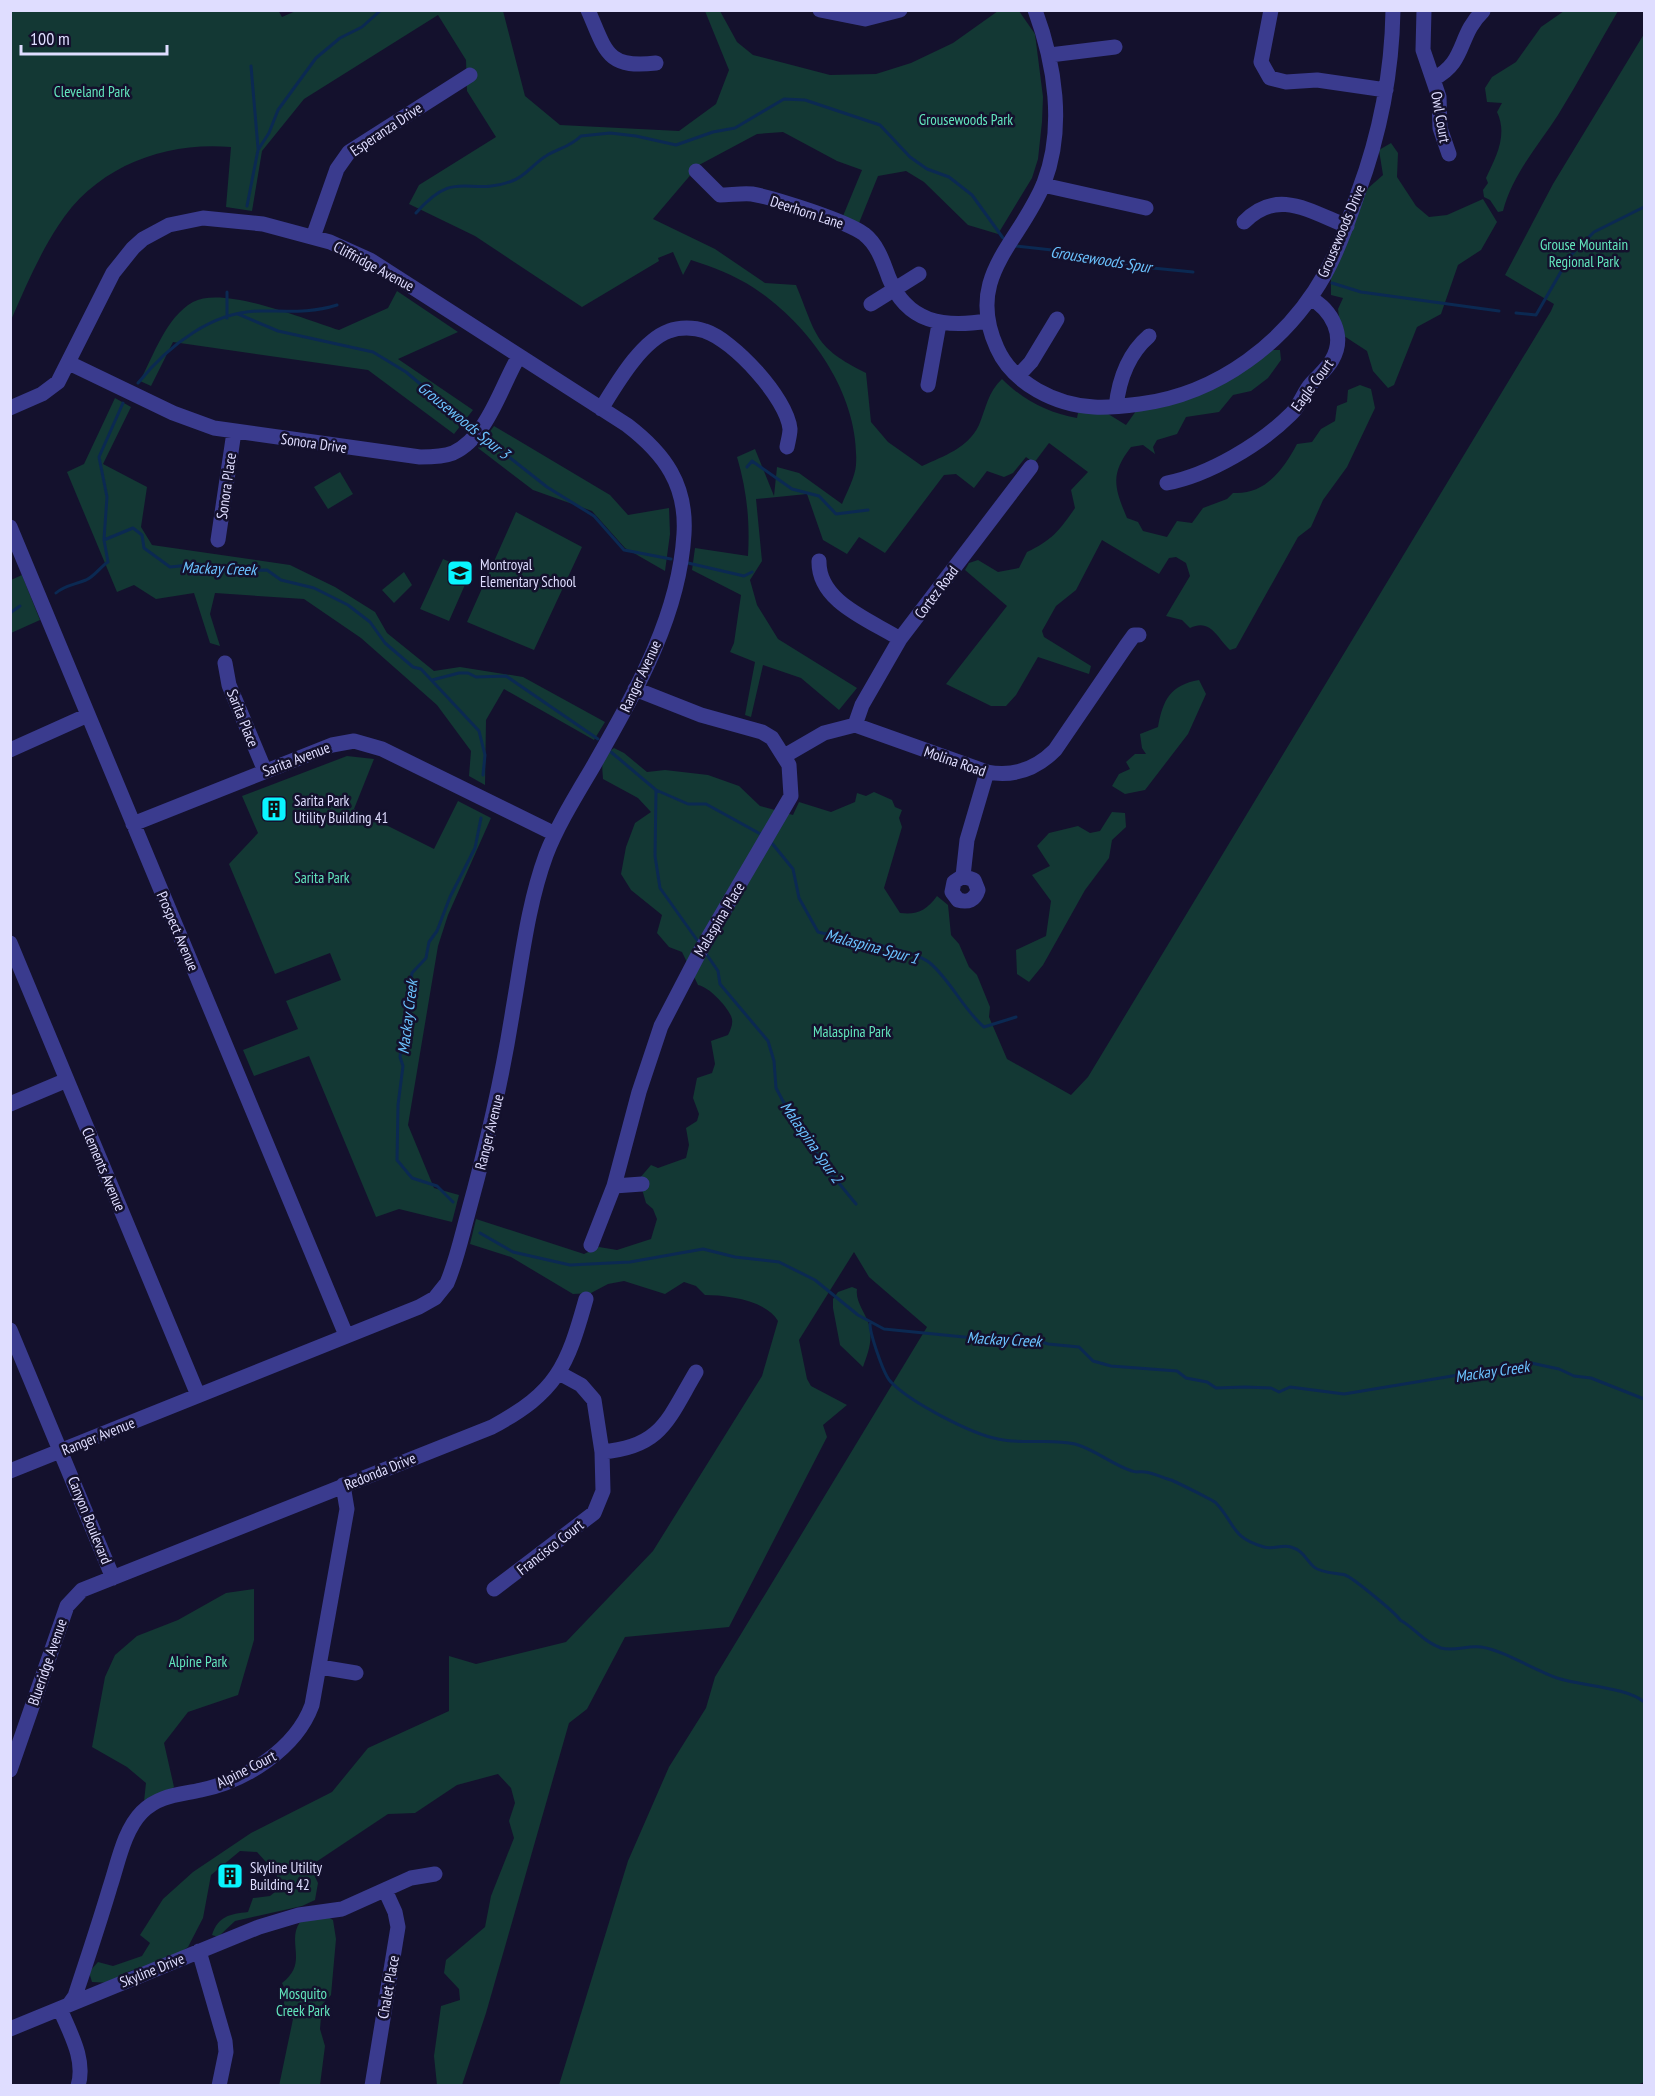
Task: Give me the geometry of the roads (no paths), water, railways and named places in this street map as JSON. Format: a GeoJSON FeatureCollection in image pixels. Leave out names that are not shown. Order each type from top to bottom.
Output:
{"type":"FeatureCollection","features":[{"type":"Feature","properties":{"kind":"street"},"geometry":{"type":"LineString","coordinates":[[588,10],[613,59],[629,65],[656,63]]}},
{"type":"Feature","properties":{"kind":"street"},"geometry":{"type":"LineString","coordinates":[[820,10],[847,13],[865,19],[900,10]]}},
{"type":"Feature","properties":{"kind":"street","name":"Grousewoods Drive"},"geometry":{"type":"LineString","coordinates":[[1035,10],[1050,55],[1056,100],[1050,165],[1043,185],[998,260],[990,281],[986,304],[987,321],[998,351],[1018,376],[1036,390],[1060,401],[1084,407],[1116,407],[1161,401],[1217,380],[1271,343],[1310,298],[1325,273],[1347,226],[1367,170],[1386,90],[1393,10]]}},
{"type":"Feature","properties":{"kind":"street"},"geometry":{"type":"LineString","coordinates":[[1271,10],[1261,62],[1270,78],[1286,82],[1317,80],[1386,90]]}},
{"type":"Feature","properties":{"kind":"street","name":"Owl Court"},"geometry":{"type":"LineString","coordinates":[[1424,10],[1423,50],[1439,97],[1440,128],[1449,154]]}},
{"type":"Feature","properties":{"kind":"street","name":"Owl Court"},"geometry":{"type":"LineString","coordinates":[[1433,79],[1450,69],[1470,25],[1483,11]]}},
{"type":"Feature","properties":{"kind":"street"},"geometry":{"type":"LineString","coordinates":[[1050,55],[1115,47]]}},
{"type":"Feature","properties":{"kind":"street","name":"Esperanza Drive"},"geometry":{"type":"LineString","coordinates":[[313,237],[334,177],[349,152],[470,75]]}},
{"type":"Feature","properties":{"kind":"street","name":"Deerhorn Lane"},"geometry":{"type":"LineString","coordinates":[[696,171],[720,195],[751,194],[857,231],[874,245],[894,290],[912,310],[939,324]]}},
{"type":"Feature","properties":{"kind":"street"},"geometry":{"type":"LineString","coordinates":[[1043,185],[1146,208]]}},
{"type":"Feature","properties":{"kind":"street"},"geometry":{"type":"LineString","coordinates":[[1244,222],[1262,207],[1281,203],[1302,208],[1347,226]]}},
{"type":"Feature","properties":{"kind":"street","name":"Cliffridge Avenue"},"geometry":{"type":"LineString","coordinates":[[10,408],[49,390],[58,382],[113,273],[133,248],[153,232],[169,225],[203,218],[263,224],[344,248],[387,270],[644,439],[662,456],[676,481],[682,501],[684,535]]}},
{"type":"Feature","properties":{"kind":"street"},"geometry":{"type":"LineString","coordinates":[[871,304],[919,274]]}},
{"type":"Feature","properties":{"kind":"street","name":"Eagle Court"},"geometry":{"type":"LineString","coordinates":[[1167,483],[1215,467],[1282,422],[1298,406],[1308,387],[1332,361],[1338,340],[1332,318],[1318,302],[1310,298]]}},
{"type":"Feature","properties":{"kind":"street"},"geometry":{"type":"LineString","coordinates":[[1018,376],[1031,362],[1057,319]]}},
{"type":"Feature","properties":{"kind":"street"},"geometry":{"type":"LineString","coordinates":[[928,385],[939,324],[987,321]]}},
{"type":"Feature","properties":{"kind":"street"},"geometry":{"type":"LineString","coordinates":[[601,409],[641,351],[654,338],[676,328],[705,331],[732,348],[771,391],[790,427],[787,447]]}},
{"type":"Feature","properties":{"kind":"street"},"geometry":{"type":"LineString","coordinates":[[1116,407],[1127,364],[1136,347],[1149,336]]}},
{"type":"Feature","properties":{"kind":"street","name":"Sonora Drive"},"geometry":{"type":"LineString","coordinates":[[69,363],[194,422],[234,432],[420,457],[448,454],[467,442],[482,424],[519,356]]}},
{"type":"Feature","properties":{"kind":"street","name":"Sonora Place"},"geometry":{"type":"LineString","coordinates":[[218,540],[234,432]]}},
{"type":"Feature","properties":{"kind":"street","name":"Cortez Road"},"geometry":{"type":"LineString","coordinates":[[855,725],[862,705],[900,639],[1031,467]]}},
{"type":"Feature","properties":{"kind":"street","name":"Prospect Avenue"},"geometry":{"type":"LineString","coordinates":[[10,527],[346,1335]]}},
{"type":"Feature","properties":{"kind":"street","name":"Ranger Avenue"},"geometry":{"type":"LineString","coordinates":[[10,1471],[428,1303],[442,1291],[451,1275],[500,1092],[534,895],[555,834],[635,689],[669,612],[684,535]]}},
{"type":"Feature","properties":{"kind":"street"},"geometry":{"type":"LineString","coordinates":[[819,561],[819,575],[831,595],[900,639]]}},
{"type":"Feature","properties":{"kind":"street","name":"Molina Road"},"geometry":{"type":"LineString","coordinates":[[855,725],[987,772],[1012,774],[1046,759],[1062,743],[1130,640],[1134,635],[1139,635]]}},
{"type":"Feature","properties":{"kind":"street","name":"Sarita Place"},"geometry":{"type":"LineString","coordinates":[[225,663],[230,685],[265,771]]}},
{"type":"Feature","properties":{"kind":"street"},"geometry":{"type":"LineString","coordinates":[[635,689],[701,715],[762,732],[772,738],[786,755],[824,733],[855,725]]}},
{"type":"Feature","properties":{"kind":"street"},"geometry":{"type":"LineString","coordinates":[[10,750],[88,715]]}},
{"type":"Feature","properties":{"kind":"street","name":"Sarita Avenue"},"geometry":{"type":"LineString","coordinates":[[133,824],[332,745],[364,742],[382,748],[555,834]]}},
{"type":"Feature","properties":{"kind":"street","name":"Malaspina Place"},"geometry":{"type":"LineString","coordinates":[[591,1245],[614,1186],[639,1092],[661,1026],[698,955],[791,796],[792,780],[786,755]]}},
{"type":"Feature","properties":{"kind":"street"},"geometry":{"type":"LineString","coordinates":[[963,876],[967,840],[987,772]]}},
{"type":"Feature","properties":{"kind":"street","name":"Clements Avenue"},"geometry":{"type":"LineString","coordinates":[[10,943],[198,1395]]}},
{"type":"Feature","properties":{"kind":"street"},"geometry":{"type":"LineString","coordinates":[[10,1104],[67,1080]]}},
{"type":"Feature","properties":{"kind":"street"},"geometry":{"type":"LineString","coordinates":[[614,1186],[642,1184]]}},
{"type":"Feature","properties":{"kind":"street","name":"Redonda Drive"},"geometry":{"type":"LineString","coordinates":[[113,1578],[492,1427],[528,1405],[559,1373],[573,1345],[586,1299]]}},
{"type":"Feature","properties":{"kind":"street","name":"Canyon Boulevard"},"geometry":{"type":"LineString","coordinates":[[10,1329],[113,1578]]}},
{"type":"Feature","properties":{"kind":"street"},"geometry":{"type":"LineString","coordinates":[[602,1452],[624,1450],[640,1445],[661,1431],[696,1372]]}},
{"type":"Feature","properties":{"kind":"street","name":"Francisco Court"},"geometry":{"type":"LineString","coordinates":[[494,1589],[594,1513],[603,1491],[602,1452],[594,1400],[581,1385],[559,1373]]}},
{"type":"Feature","properties":{"kind":"street","name":"Alpine Court"},"geometry":{"type":"LineString","coordinates":[[65,2006],[75,1996],[125,1842],[137,1818],[163,1798],[217,1785],[278,1754],[297,1735],[309,1716],[320,1667],[347,1509],[344,1485]]}},
{"type":"Feature","properties":{"kind":"street","name":"Blueridge Avenue"},"geometry":{"type":"LineString","coordinates":[[10,1770],[67,1606],[82,1590],[113,1578]]}},
{"type":"Feature","properties":{"kind":"street"},"geometry":{"type":"LineString","coordinates":[[320,1667],[356,1673]]}},
{"type":"Feature","properties":{"kind":"street"},"geometry":{"type":"LineString","coordinates":[[198,1951],[285,1919],[342,1909],[419,1875],[435,1874]]}},
{"type":"Feature","properties":{"kind":"street","name":"Chalet Place"},"geometry":{"type":"LineString","coordinates":[[372,2085],[398,1927],[395,1912],[385,1890]]}},
{"type":"Feature","properties":{"kind":"street","name":"Skyline Drive"},"geometry":{"type":"LineString","coordinates":[[10,2029],[198,1951],[225,2041],[226,2052],[219,2085]]}},
{"type":"Feature","properties":{"kind":"street"},"geometry":{"type":"LineString","coordinates":[[65,2006],[82,2074],[78,2085]]}},
{"type":"Feature","properties":{"kind":"waterway"},"geometry":{"type":"LineString","coordinates":[[247,206],[258,150],[269,133],[278,110],[316,58],[340,38],[362,27],[381,10]]}},
{"type":"Feature","properties":{"kind":"waterway"},"geometry":{"type":"LineString","coordinates":[[251,66],[258,148]]}},
{"type":"Feature","properties":{"kind":"waterway","name":"Grousewoods Spur"},"geometry":{"type":"LineString","coordinates":[[416,213],[430,199],[453,187],[484,187],[517,179],[542,159],[573,143],[581,136],[610,133],[676,145],[713,132],[735,128],[784,99],[805,100],[880,125],[910,157],[927,169],[949,177],[972,195],[1003,238]]}},
{"type":"Feature","properties":{"kind":"waterway","name":"Grousewoods Spur"},"geometry":{"type":"LineString","coordinates":[[1516,313],[1536,315],[1570,256],[1594,232],[1644,207]]}},
{"type":"Feature","properties":{"kind":"waterway","name":"Grousewoods Spur"},"geometry":{"type":"LineString","coordinates":[[1015,246],[1052,250],[1112,264],[1193,272]]}},
{"type":"Feature","properties":{"kind":"waterway","name":"Grousewoods Spur"},"geometry":{"type":"LineString","coordinates":[[1332,283],[1361,292],[1499,311]]}},
{"type":"Feature","properties":{"kind":"waterway"},"geometry":{"type":"LineString","coordinates":[[227,292],[227,318]]}},
{"type":"Feature","properties":{"kind":"waterway","name":"Grousewoods Spur"},"geometry":{"type":"LineString","coordinates":[[138,383],[163,356],[209,324],[245,312],[309,310],[337,305]]}},
{"type":"Feature","properties":{"kind":"waterway","name":"Grousewoods Spur 3"},"geometry":{"type":"LineString","coordinates":[[238,314],[278,331],[373,352],[406,372],[474,429]]}},
{"type":"Feature","properties":{"kind":"waterway","name":"Grousewoods Spur"},"geometry":{"type":"LineString","coordinates":[[104,539],[107,497],[99,457],[123,403]]}},
{"type":"Feature","properties":{"kind":"waterway","name":"Grousewoods Spur 3"},"geometry":{"type":"LineString","coordinates":[[481,435],[547,487],[594,516],[624,550],[671,559]]}},
{"type":"Feature","properties":{"kind":"waterway"},"geometry":{"type":"LineString","coordinates":[[747,467],[752,461],[792,489],[819,496],[836,514],[868,510]]}},
{"type":"Feature","properties":{"kind":"waterway","name":"Mackay Creek"},"geometry":{"type":"LineString","coordinates":[[56,593],[92,576],[108,562],[104,540],[133,528],[142,535],[144,548],[170,567],[199,564],[219,571],[267,570],[281,580],[314,588],[348,605],[370,622],[385,643],[413,667],[421,669],[479,731],[485,755],[483,775]]}},
{"type":"Feature","properties":{"kind":"waterway"},"geometry":{"type":"LineString","coordinates":[[688,563],[744,576],[752,572]]}},
{"type":"Feature","properties":{"kind":"waterway","name":"Mackay Creek"},"geometry":{"type":"LineString","coordinates":[[10,613],[20,606]]}},
{"type":"Feature","properties":{"kind":"waterway"},"geometry":{"type":"LineString","coordinates":[[432,680],[459,673],[468,673],[476,677],[506,676],[598,739]]}},
{"type":"Feature","properties":{"kind":"waterway","name":"Malaspina Spur 1"},"geometry":{"type":"LineString","coordinates":[[611,752],[656,790],[688,804],[706,804],[764,836]]}},
{"type":"Feature","properties":{"kind":"waterway","name":"Malaspina Spur 2"},"geometry":{"type":"LineString","coordinates":[[656,790],[655,856],[660,888],[697,940]]}},
{"type":"Feature","properties":{"kind":"waterway","name":"Mackay Creek"},"geometry":{"type":"LineString","coordinates":[[453,1202],[437,1186],[412,1178],[397,1160],[398,1105],[403,1066],[400,1057],[412,973],[426,958],[429,942],[437,931],[450,897],[475,848],[481,818]]}},
{"type":"Feature","properties":{"kind":"waterway","name":"Malaspina Spur 1"},"geometry":{"type":"LineString","coordinates":[[771,842],[793,869],[799,898],[818,932],[909,953],[930,963],[984,1027],[1016,1017]]}},
{"type":"Feature","properties":{"kind":"waterway","name":"Malaspina Spur 2"},"geometry":{"type":"LineString","coordinates":[[707,955],[718,971],[720,984],[768,1041],[774,1061],[776,1088],[793,1120],[856,1204]]}},
{"type":"Feature","properties":{"kind":"waterway","name":"Mackay Creek"},"geometry":{"type":"LineString","coordinates":[[480,1233],[513,1252],[570,1265],[630,1262],[703,1249],[735,1257],[779,1262],[815,1280],[858,1315],[884,1329],[984,1339],[1027,1337],[1048,1344],[1079,1347],[1093,1361],[1111,1366],[1177,1371],[1186,1378],[1207,1382],[1216,1388],[1271,1388],[1279,1392],[1290,1387],[1344,1394],[1531,1363],[1559,1369],[1574,1376],[1591,1378],[1644,1399]]}},
{"type":"Feature","properties":{"kind":"waterway"},"geometry":{"type":"LineString","coordinates":[[870,1324],[878,1354],[891,1382],[926,1408],[957,1424],[986,1436],[1008,1441],[1075,1444],[1132,1471],[1171,1480],[1216,1503],[1245,1539],[1267,1548],[1291,1547],[1302,1553],[1317,1569],[1349,1577],[1424,1639],[1441,1648],[1481,1647],[1490,1649],[1557,1678],[1627,1693],[1644,1702]]}},
{"type":"Feature","properties":{"kind":"place","name":"Montroyal Elementary School"},"geometry":{"type":"Point","coordinates":[460,573]}},
{"type":"Feature","properties":{"kind":"place","name":"Sarita Park Utility Building 41"},"geometry":{"type":"Point","coordinates":[274,809]}},
{"type":"Feature","properties":{"kind":"place","name":"Skyline Utility Building 42"},"geometry":{"type":"Point","coordinates":[230,1876]}},
{"type":"Feature","properties":{"kind":"park label","name":"Cleveland Park"},"geometry":{"type":"Point","coordinates":[92,91]}},
{"type":"Feature","properties":{"kind":"park label","name":"Grousewoods Park"},"geometry":{"type":"Point","coordinates":[966,119]}},
{"type":"Feature","properties":{"kind":"park label","name":"Grouse Mountain Regional Park"},"geometry":{"type":"Point","coordinates":[1584,252]}},
{"type":"Feature","properties":{"kind":"park label","name":"Sarita Park"},"geometry":{"type":"Point","coordinates":[322,877]}},
{"type":"Feature","properties":{"kind":"park label","name":"Malaspina Park"},"geometry":{"type":"Point","coordinates":[852,1031]}},
{"type":"Feature","properties":{"kind":"park label","name":"Alpine Park"},"geometry":{"type":"Point","coordinates":[198,1661]}},
{"type":"Feature","properties":{"kind":"park label","name":"Mosquito Creek Park"},"geometry":{"type":"Point","coordinates":[303,2002]}}]}
